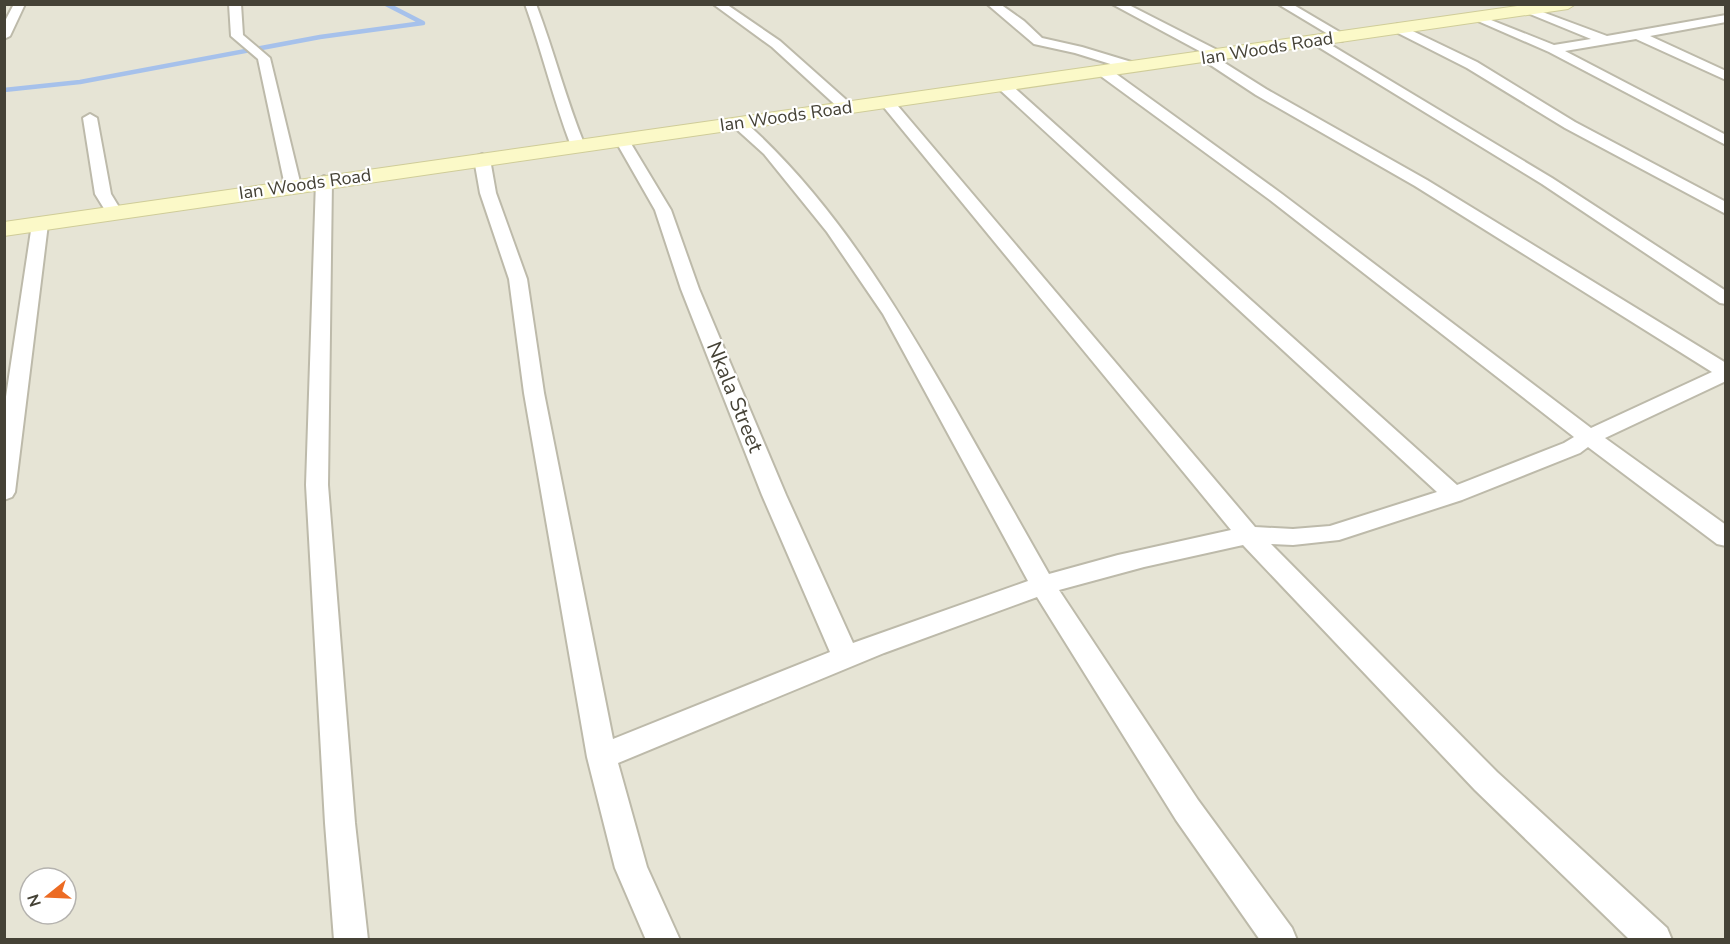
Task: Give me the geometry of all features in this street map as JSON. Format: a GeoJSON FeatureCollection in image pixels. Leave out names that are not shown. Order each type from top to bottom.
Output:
{"type":"FeatureCollection","features":[{"type":"Feature","properties":{"kind":"street"},"geometry":{"type":"LineString","coordinates":[[4,36],[20,4]]}},
{"type":"Feature","properties":{"kind":"street"},"geometry":{"type":"LineString","coordinates":[[235,4],[237,36],[264,58],[293,186]]}},
{"type":"Feature","properties":{"kind":"street"},"geometry":{"type":"LineString","coordinates":[[530,4],[548,51],[562,108],[578,146]]}},
{"type":"Feature","properties":{"kind":"street"},"geometry":{"type":"LineString","coordinates":[[718,4],[776,44],[847,108]]}},
{"type":"Feature","properties":{"kind":"street"},"geometry":{"type":"LineString","coordinates":[[992,4],[1020,24],[1038,41],[1078,50],[1133,67]]}},
{"type":"Feature","properties":{"kind":"street"},"geometry":{"type":"LineString","coordinates":[[1117,4],[1213,56],[1261,92],[1421,183],[1725,373]]}},
{"type":"Feature","properties":{"kind":"street"},"geometry":{"type":"LineString","coordinates":[[1283,4],[1342,37]]}},
{"type":"Feature","properties":{"kind":"street","name":"Ian Woods Road"},"geometry":{"type":"LineString","coordinates":[[4,228],[1568,4]]}},
{"type":"Feature","properties":{"kind":"street"},"geometry":{"type":"LineString","coordinates":[[1534,8],[1606,40]]}},
{"type":"Feature","properties":{"kind":"street"},"geometry":{"type":"LineString","coordinates":[[1477,18],[1553,49],[1725,141]]}},
{"type":"Feature","properties":{"kind":"street"},"geometry":{"type":"LineString","coordinates":[[1553,49],[1725,18]]}},
{"type":"Feature","properties":{"kind":"street"},"geometry":{"type":"LineString","coordinates":[[1707,22],[1725,29]]}},
{"type":"Feature","properties":{"kind":"street"},"geometry":{"type":"LineString","coordinates":[[1398,28],[1472,65],[1579,130],[1725,209]]}},
{"type":"Feature","properties":{"kind":"street"},"geometry":{"type":"LineString","coordinates":[[1637,35],[1725,76]]}},
{"type":"Feature","properties":{"kind":"street"},"geometry":{"type":"LineString","coordinates":[[1316,40],[1547,181],[1725,299]]}},
{"type":"Feature","properties":{"kind":"street"},"geometry":{"type":"LineString","coordinates":[[1103,71],[1276,196],[1589,437],[1725,538]]}},
{"type":"Feature","properties":{"kind":"street"},"geometry":{"type":"LineString","coordinates":[[1004,86],[1454,495]]}},
{"type":"Feature","properties":{"kind":"street"},"geometry":{"type":"LineString","coordinates":[[887,102],[1276,566],[1327,615],[1486,781],[1655,939]]}},
{"type":"Feature","properties":{"kind":"street"},"geometry":{"type":"LineString","coordinates":[[90,118],[103,194],[114,212]]}},
{"type":"Feature","properties":{"kind":"street"},"geometry":{"type":"LineString","coordinates":[[738,123],[769,151],[833,228],[892,314],[1043,585],[1187,810],[1280,939]]}},
{"type":"Feature","properties":{"kind":"street","name":"Nkala Street"},"geometry":{"type":"LineString","coordinates":[[622,140],[663,210],[690,288],[734,390],[774,495],[845,656]]}},
{"type":"Feature","properties":{"kind":"street"},"geometry":{"type":"LineString","coordinates":[[482,159],[488,193],[518,279],[534,393],[602,757],[631,868],[663,939]]}},
{"type":"Feature","properties":{"kind":"street"},"geometry":{"type":"LineString","coordinates":[[324,182],[317,485],[340,823],[351,939]]}},
{"type":"Feature","properties":{"kind":"street"},"geometry":{"type":"LineString","coordinates":[[4,492],[40,224]]}},
{"type":"Feature","properties":{"kind":"street"},"geometry":{"type":"LineString","coordinates":[[602,757],[845,656],[1043,585],[1248,535],[1293,537],[1331,534],[1454,495],[1527,468],[1572,448],[1589,437],[1725,373]]}},
{"type":"Feature","properties":{"kind":"shaded area"},"geometry":{"type":"Polygon","coordinates":[[[5,5],[1725,5],[1725,939],[5,940],[5,5]]]}},
{"type":"Feature","properties":{"kind":"waterway"},"geometry":{"type":"LineString","coordinates":[[4,90],[80,82],[320,37],[423,23],[386,4]]}}]}
